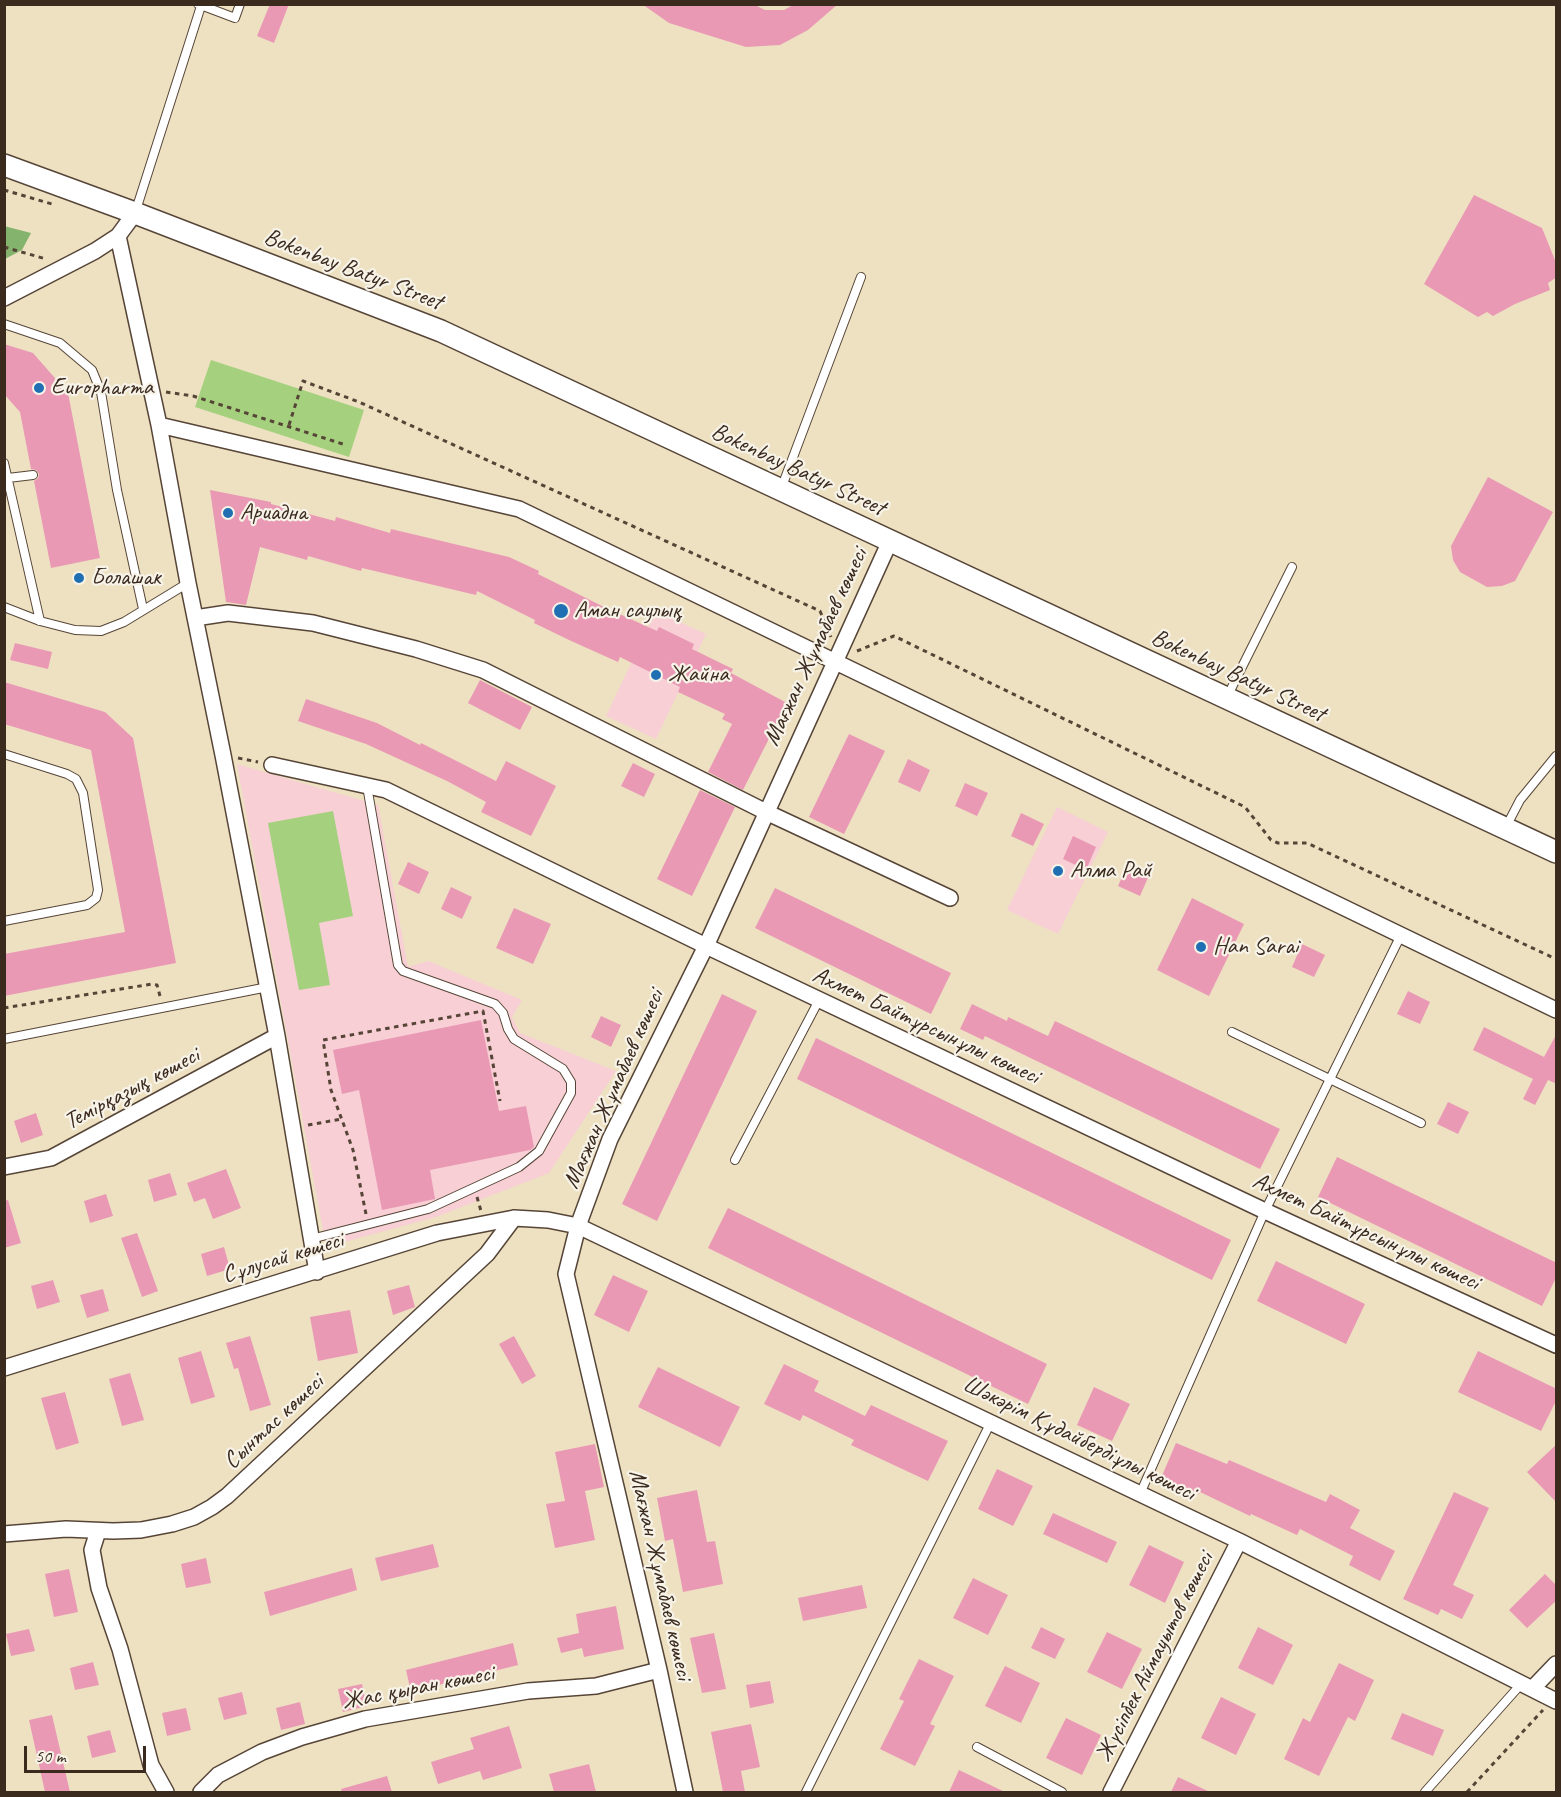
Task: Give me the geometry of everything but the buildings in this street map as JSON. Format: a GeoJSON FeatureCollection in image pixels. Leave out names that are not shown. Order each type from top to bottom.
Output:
{"type":"FeatureCollection","features":[{"type":"Feature","properties":{"kind":"main road","name":"Bokenbay Batyr Street"},"geometry":{"type":"LineString","coordinates":[[4,165],[441,331],[1557,852]]}},
{"type":"Feature","properties":{"kind":"street"},"geometry":{"type":"LineString","coordinates":[[4,298],[95,251],[118,236],[135,213]]}},
{"type":"Feature","properties":{"kind":"street"},"geometry":{"type":"LineString","coordinates":[[118,236],[159,425],[188,584],[224,755],[277,1036],[317,1272]]}},
{"type":"Feature","properties":{"kind":"street"},"geometry":{"type":"LineString","coordinates":[[159,425],[519,508],[837,654],[1557,1010]]}},
{"type":"Feature","properties":{"kind":"street","name":"Мағжан Жұмабаев көшесі"},"geometry":{"type":"LineString","coordinates":[[685,1792],[659,1670],[566,1274],[578,1226],[610,1139],[706,946],[890,541]]}},
{"type":"Feature","properties":{"kind":"street"},"geometry":{"type":"LineString","coordinates":[[195,618],[228,614],[313,623],[416,649],[483,670],[766,812],[950,898]]}},
{"type":"Feature","properties":{"kind":"street","name":"Ахмет Байтұрсынұлы көшесі"},"geometry":{"type":"LineString","coordinates":[[272,765],[386,790],[706,946],[1265,1211],[1557,1345]]}},
{"type":"Feature","properties":{"kind":"street","name":"Темірқазық көшесі"},"geometry":{"type":"LineString","coordinates":[[4,1167],[51,1158],[277,1036]]}},
{"type":"Feature","properties":{"kind":"street","name":"Сұлусай көшесі"},"geometry":{"type":"LineString","coordinates":[[4,1368],[438,1233],[514,1218],[548,1220],[578,1226]]}},
{"type":"Feature","properties":{"kind":"street","name":"Сынтас көшесі"},"geometry":{"type":"LineString","coordinates":[[4,1534],[66,1529],[141,1530],[172,1524],[194,1516],[227,1496],[487,1254],[514,1218]]}},
{"type":"Feature","properties":{"kind":"street","name":"Шәкәрім Құдайбердіұлы көшесі"},"geometry":{"type":"LineString","coordinates":[[578,1226],[1239,1541],[1555,1700]]}},
{"type":"Feature","properties":{"kind":"street"},"geometry":{"type":"LineString","coordinates":[[98,1531],[92,1550],[99,1588],[123,1659],[151,1765],[166,1792]]}},
{"type":"Feature","properties":{"kind":"street","name":"Жүсіпбек Аймауытов көшесі"},"geometry":{"type":"LineString","coordinates":[[1111,1792],[1239,1541]]}},
{"type":"Feature","properties":{"kind":"street"},"geometry":{"type":"LineString","coordinates":[[1527,1685],[1557,1664]]}},
{"type":"Feature","properties":{"kind":"street","name":"Жас қыран көшесі"},"geometry":{"type":"LineString","coordinates":[[201,1792],[218,1775],[262,1752],[365,1719],[528,1691],[596,1686],[659,1670]]}},
{"type":"Feature","properties":{"kind":"lane"},"geometry":{"type":"LineString","coordinates":[[135,213],[199,5],[235,18],[240,4]]}},
{"type":"Feature","properties":{"kind":"lane"},"geometry":{"type":"LineString","coordinates":[[781,491],[861,277]]}},
{"type":"Feature","properties":{"kind":"lane"},"geometry":{"type":"LineString","coordinates":[[4,324],[60,343],[92,370],[101,392],[117,490],[143,609]]}},
{"type":"Feature","properties":{"kind":"lane"},"geometry":{"type":"LineString","coordinates":[[4,463],[8,478],[7,493],[40,621]]}},
{"type":"Feature","properties":{"kind":"lane"},"geometry":{"type":"LineString","coordinates":[[8,478],[33,475]]}},
{"type":"Feature","properties":{"kind":"lane"},"geometry":{"type":"LineString","coordinates":[[1227,699],[1292,567]]}},
{"type":"Feature","properties":{"kind":"lane"},"geometry":{"type":"LineString","coordinates":[[4,607],[40,621],[75,630],[101,632],[124,622],[188,584]]}},
{"type":"Feature","properties":{"kind":"lane"},"geometry":{"type":"LineString","coordinates":[[4,754],[76,779],[82,793],[98,890],[96,898],[87,905],[4,921]]}},
{"type":"Feature","properties":{"kind":"lane"},"geometry":{"type":"LineString","coordinates":[[1505,828],[1520,800],[1557,756]]}},
{"type":"Feature","properties":{"kind":"lane"},"geometry":{"type":"LineString","coordinates":[[311,1239],[428,1209],[519,1167],[539,1151],[571,1093],[571,1082],[563,1069],[514,1039],[502,1013],[495,1004],[403,971],[398,965],[367,786]]}},
{"type":"Feature","properties":{"kind":"lane"},"geometry":{"type":"LineString","coordinates":[[1140,1494],[1265,1211],[1402,934]]}},
{"type":"Feature","properties":{"kind":"lane"},"geometry":{"type":"LineString","coordinates":[[4,1039],[267,987]]}},
{"type":"Feature","properties":{"kind":"lane"},"geometry":{"type":"LineString","coordinates":[[735,1160],[819,999]]}},
{"type":"Feature","properties":{"kind":"lane"},"geometry":{"type":"LineString","coordinates":[[1232,1032],[1421,1123]]}},
{"type":"Feature","properties":{"kind":"lane"},"geometry":{"type":"LineString","coordinates":[[806,1792],[991,1422]]}},
{"type":"Feature","properties":{"kind":"lane"},"geometry":{"type":"LineString","coordinates":[[1425,1792],[1527,1685]]}},
{"type":"Feature","properties":{"kind":"lane"},"geometry":{"type":"LineString","coordinates":[[977,1747],[1062,1792]]}},
{"type":"Feature","properties":{"kind":"path"},"geometry":{"type":"LineString","coordinates":[[4,190],[56,205]]}},
{"type":"Feature","properties":{"kind":"path"},"geometry":{"type":"LineString","coordinates":[[4,247],[47,260],[39,264]]}},
{"type":"Feature","properties":{"kind":"path"},"geometry":{"type":"LineString","coordinates":[[289,426],[303,381],[359,402],[820,611],[837,654],[854,653],[894,636],[1245,807],[1271,840],[1278,843],[1307,843],[1557,959]]}},
{"type":"Feature","properties":{"kind":"path"},"geometry":{"type":"LineString","coordinates":[[151,391],[193,396],[346,445]]}},
{"type":"Feature","properties":{"kind":"path"},"geometry":{"type":"LineString","coordinates":[[224,755],[272,765]]}},
{"type":"Feature","properties":{"kind":"path"},"geometry":{"type":"LineString","coordinates":[[4,1008],[152,984],[157,985],[164,1007]]}},
{"type":"Feature","properties":{"kind":"path"},"geometry":{"type":"LineString","coordinates":[[368,1224],[353,1150],[331,1090],[323,1040],[483,1011],[500,1101]]}},
{"type":"Feature","properties":{"kind":"path"},"geometry":{"type":"LineString","coordinates":[[292,1128],[342,1119]]}},
{"type":"Feature","properties":{"kind":"path"},"geometry":{"type":"LineString","coordinates":[[474,1188],[484,1224]]}},
{"type":"Feature","properties":{"kind":"path"},"geometry":{"type":"LineString","coordinates":[[1467,1792],[1555,1700]]}},
{"type":"Feature","properties":{"kind":"shaded area","name":"Жайна"},"geometry":{"type":"Polygon","coordinates":[[[656,611],[706,634],[656,739],[606,716],[656,611]]]}},
{"type":"Feature","properties":{"kind":"shaded area"},"geometry":{"type":"Polygon","coordinates":[[[237,764],[378,805],[408,967],[428,961],[522,1000],[512,1017],[520,1033],[616,1071],[549,1173],[436,1217],[326,1247],[237,764]]]}},
{"type":"Feature","properties":{"kind":"shaded area","name":"Алма Рай"},"geometry":{"type":"Polygon","coordinates":[[[1057,807],[1108,832],[1058,934],[1007,910],[1057,807]]]}},
{"type":"Feature","properties":{"kind":"green space"},"geometry":{"type":"Polygon","coordinates":[[[4,226],[31,233],[22,250],[5,259],[4,226]]]}},
{"type":"Feature","properties":{"kind":"green space"},"geometry":{"type":"Polygon","coordinates":[[[211,360],[364,410],[349,457],[195,407],[211,360]]]}},
{"type":"Feature","properties":{"kind":"green space"},"geometry":{"type":"Polygon","coordinates":[[[333,811],[353,916],[319,923],[330,985],[299,990],[268,823],[333,811]]]}},
{"type":"Feature","properties":{"kind":"place","name":"Europharma"},"geometry":{"type":"Point","coordinates":[39,388]}},
{"type":"Feature","properties":{"kind":"place","name":"Ариадна"},"geometry":{"type":"Point","coordinates":[228,513]}},
{"type":"Feature","properties":{"kind":"place","name":"Болашак"},"geometry":{"type":"Point","coordinates":[79,578]}},
{"type":"Feature","properties":{"kind":"place","name":"Аман саулық"},"geometry":{"type":"Point","coordinates":[561,611]}},
{"type":"Feature","properties":{"kind":"place","name":"Жайна"},"geometry":{"type":"Point","coordinates":[656,675]}},
{"type":"Feature","properties":{"kind":"place","name":"Алма Рай"},"geometry":{"type":"Point","coordinates":[1058,871]}},
{"type":"Feature","properties":{"kind":"place","name":"Han Sarai"},"geometry":{"type":"Point","coordinates":[1201,947]}}]}
